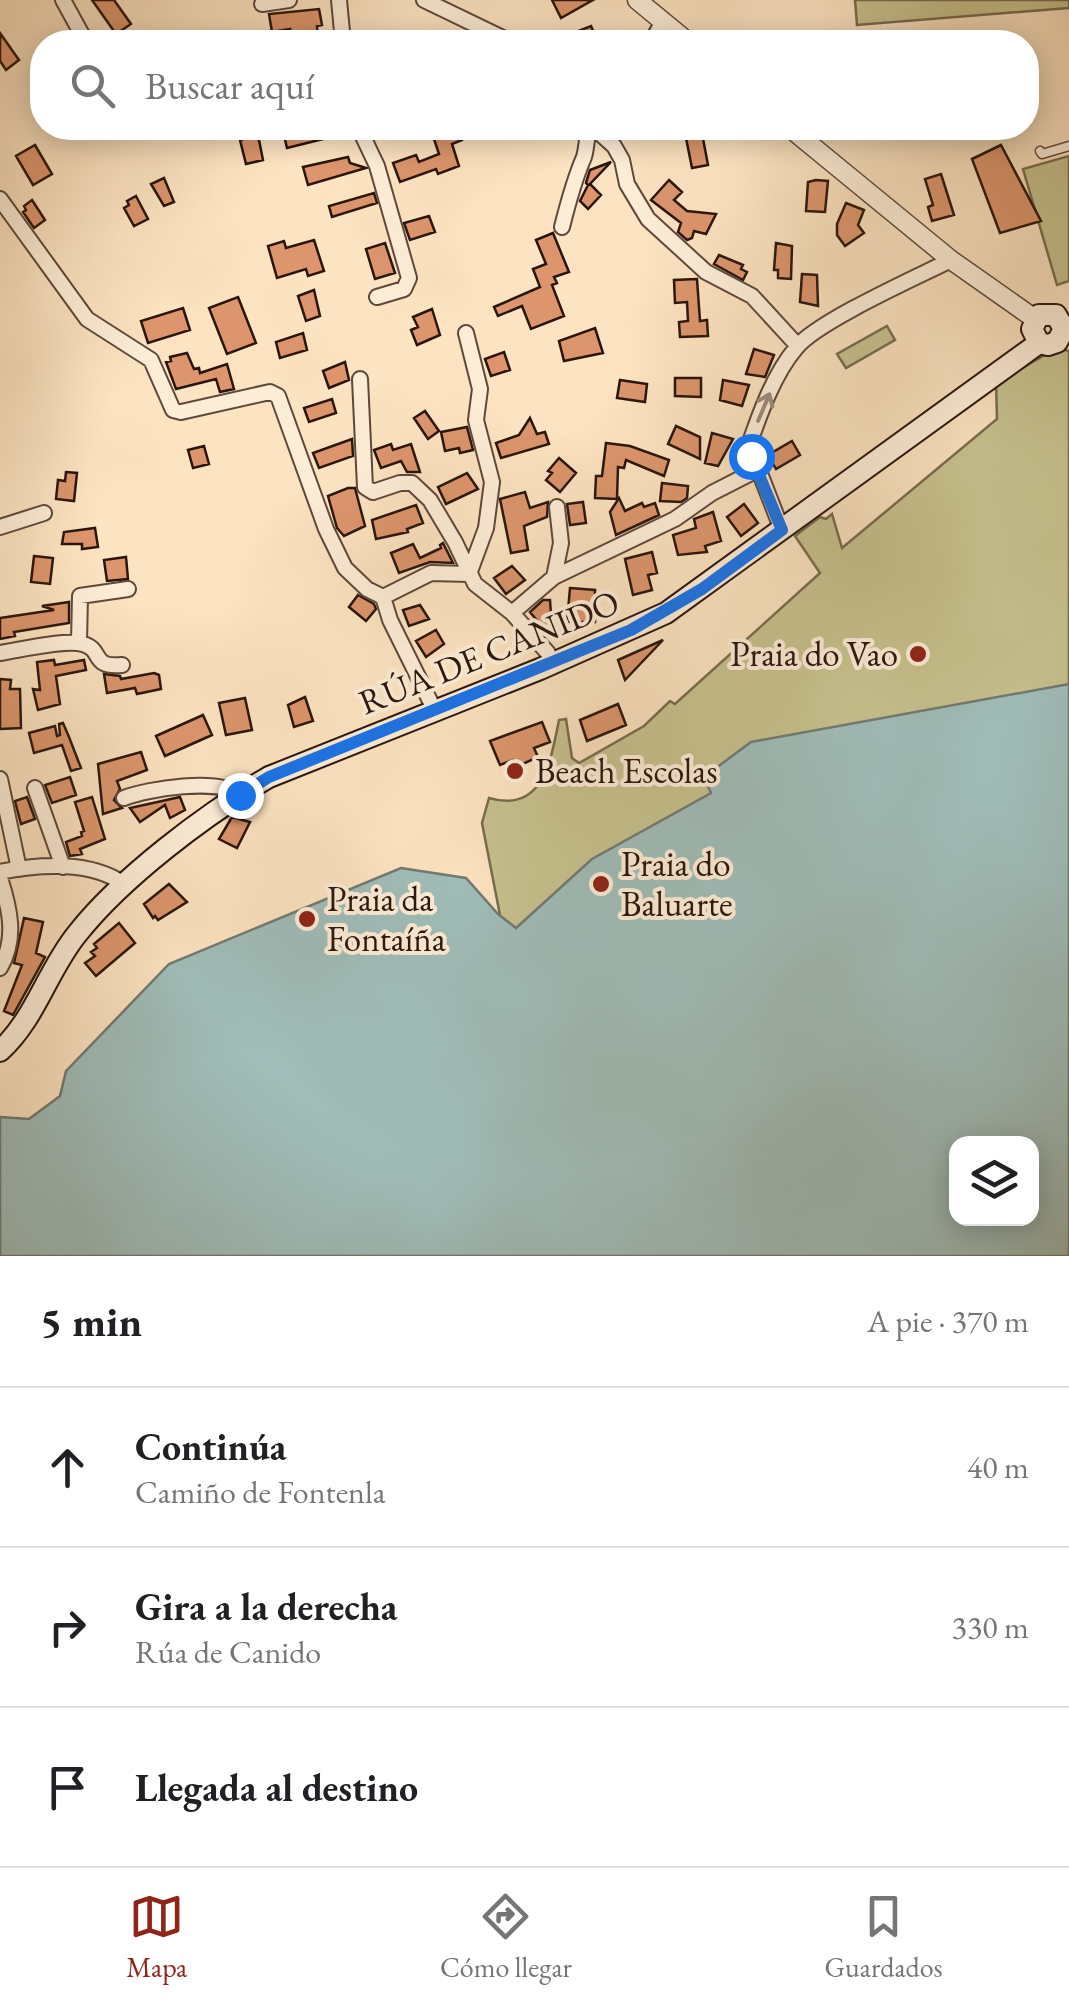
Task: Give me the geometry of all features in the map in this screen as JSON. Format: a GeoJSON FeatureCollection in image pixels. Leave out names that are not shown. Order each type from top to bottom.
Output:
{"type":"FeatureCollection","features":[{"type":"Feature","properties":{"kind":"main road","name":"RÚA DE CANIDO"},"geometry":{"type":"LineString","coordinates":[[0,1050],[31,1015],[74,936],[124,885],[240,795],[269,777],[649,622],[702,589],[1039,343],[1057,342],[1056,319]]}},
{"type":"Feature","properties":{"kind":"street"},"geometry":{"type":"LineString","coordinates":[[63,0],[79,30]]}},
{"type":"Feature","properties":{"kind":"street"},"geometry":{"type":"LineString","coordinates":[[262,4],[288,0]]}},
{"type":"Feature","properties":{"kind":"street"},"geometry":{"type":"LineString","coordinates":[[339,0],[342,30]]}},
{"type":"Feature","properties":{"kind":"street"},"geometry":{"type":"LineString","coordinates":[[424,0],[487,30]]}},
{"type":"Feature","properties":{"kind":"street"},"geometry":{"type":"LineString","coordinates":[[637,0],[673,30]]}},
{"type":"Feature","properties":{"kind":"street"},"geometry":{"type":"LineString","coordinates":[[658,30],[663,22]]}},
{"type":"Feature","properties":{"kind":"street"},"geometry":{"type":"LineString","coordinates":[[365,140],[377,166],[409,278],[404,289],[377,297]]}},
{"type":"Feature","properties":{"kind":"street"},"geometry":{"type":"LineString","coordinates":[[562,227],[586,140]]}},
{"type":"Feature","properties":{"kind":"street"},"geometry":{"type":"LineString","coordinates":[[607,140],[622,160],[626,184],[636,205],[648,219],[706,272],[752,296],[797,346]]}},
{"type":"Feature","properties":{"kind":"street"},"geometry":{"type":"LineString","coordinates":[[805,140],[950,260],[1056,319]]}},
{"type":"Feature","properties":{"kind":"street"},"geometry":{"type":"LineString","coordinates":[[0,199],[87,319],[151,360],[174,410],[181,412],[270,392],[283,403],[326,529],[345,568],[366,589],[383,597],[390,620],[435,710]]}},
{"type":"Feature","properties":{"kind":"street"},"geometry":{"type":"LineString","coordinates":[[782,530],[749,445],[774,386],[797,346],[831,323],[950,260]]}},
{"type":"Feature","properties":{"kind":"street"},"geometry":{"type":"LineString","coordinates":[[466,333],[480,389],[476,420],[492,482],[486,528],[468,574]]}},
{"type":"Feature","properties":{"kind":"street"},"geometry":{"type":"LineString","coordinates":[[360,379],[365,487],[380,492],[400,483],[412,483],[430,500],[475,584],[512,613],[548,653]]}},
{"type":"Feature","properties":{"kind":"street"},"geometry":{"type":"LineString","coordinates":[[512,613],[554,577],[675,519],[712,492],[758,470]]}},
{"type":"Feature","properties":{"kind":"street"},"geometry":{"type":"LineString","coordinates":[[554,577],[561,543],[558,508]]}},
{"type":"Feature","properties":{"kind":"street"},"geometry":{"type":"LineString","coordinates":[[0,527],[44,514]]}},
{"type":"Feature","properties":{"kind":"street"},"geometry":{"type":"LineString","coordinates":[[383,597],[431,572],[468,574]]}},
{"type":"Feature","properties":{"kind":"street"},"geometry":{"type":"LineString","coordinates":[[79,643],[80,596],[128,590]]}},
{"type":"Feature","properties":{"kind":"street"},"geometry":{"type":"LineString","coordinates":[[0,653],[79,643],[91,649],[100,663],[122,665]]}},
{"type":"Feature","properties":{"kind":"street"},"geometry":{"type":"LineString","coordinates":[[0,779],[18,869]]}},
{"type":"Feature","properties":{"kind":"street"},"geometry":{"type":"LineString","coordinates":[[124,798],[142,791],[224,785],[240,795]]}},
{"type":"Feature","properties":{"kind":"street"},"geometry":{"type":"LineString","coordinates":[[35,788],[64,867]]}},
{"type":"Feature","properties":{"kind":"street"},"geometry":{"type":"LineString","coordinates":[[0,968],[11,943],[9,908],[0,875],[18,869],[64,867],[106,876],[124,885]]}},
{"type":"Feature","properties":{"kind":"lane"},"geometry":{"type":"LineString","coordinates":[[1040,151],[1042,154],[1069,146]]}},
{"type":"Feature","properties":{"kind":"shaded area"},"geometry":{"type":"Polygon","coordinates":[[[855,0],[1069,0],[1069,8],[857,25],[855,0]]]}},
{"type":"Feature","properties":{"kind":"shaded area"},"geometry":{"type":"Polygon","coordinates":[[[1069,156],[1069,281],[1057,285],[1023,169],[1069,156]]]}},
{"type":"Feature","properties":{"kind":"shaded area"},"geometry":{"type":"Polygon","coordinates":[[[887,326],[895,340],[846,368],[837,354],[887,326]]]}},
{"type":"Feature","properties":{"kind":"shaded area"},"geometry":{"type":"Polygon","coordinates":[[[1057,348],[1069,351],[1069,757],[517,1002],[482,823],[489,798],[507,801],[533,791],[548,766],[559,720],[566,719],[572,758],[579,763],[644,726],[670,701],[675,704],[820,573],[795,536],[820,517],[826,519],[832,514],[842,548],[997,419],[996,383],[1057,348]]]}},
{"type":"Feature","properties":{"kind":"water"},"geometry":{"type":"Polygon","coordinates":[[[1069,684],[1069,1256],[0,1256],[0,1117],[29,1119],[60,1096],[66,1071],[169,964],[401,868],[466,878],[516,928],[592,859],[711,793],[704,777],[751,742],[1069,684]]]}},
{"type":"Feature","properties":{"kind":"building"},"geometry":{"type":"Polygon","coordinates":[[[92,0],[114,0],[131,24],[113,30],[92,0]]]}},
{"type":"Feature","properties":{"kind":"building"},"geometry":{"type":"Polygon","coordinates":[[[552,0],[593,0],[561,18],[552,0]]]}},
{"type":"Feature","properties":{"kind":"building"},"geometry":{"type":"Polygon","coordinates":[[[319,9],[322,25],[317,30],[272,30],[269,14],[319,9]]]}},
{"type":"Feature","properties":{"kind":"building"},"geometry":{"type":"Polygon","coordinates":[[[0,33],[19,60],[6,70],[0,61],[0,33]]]}},
{"type":"Feature","properties":{"kind":"building"},"geometry":{"type":"Polygon","coordinates":[[[240,140],[259,140],[263,160],[246,164],[240,140]]]}},
{"type":"Feature","properties":{"kind":"building"},"geometry":{"type":"Polygon","coordinates":[[[285,140],[319,140],[287,148],[285,140]]]}},
{"type":"Feature","properties":{"kind":"building"},"geometry":{"type":"Polygon","coordinates":[[[434,140],[462,140],[452,144],[459,166],[438,174],[436,169],[400,182],[393,163],[416,155],[419,162],[439,154],[434,140]]]}},
{"type":"Feature","properties":{"kind":"building"},"geometry":{"type":"Polygon","coordinates":[[[686,140],[703,140],[708,165],[692,168],[686,140]]]}},
{"type":"Feature","properties":{"kind":"building"},"geometry":{"type":"Polygon","coordinates":[[[35,145],[52,174],[33,185],[16,156],[35,145]]]}},
{"type":"Feature","properties":{"kind":"building"},"geometry":{"type":"Polygon","coordinates":[[[1001,145],[1041,221],[1000,233],[972,159],[1001,145]]]}},
{"type":"Feature","properties":{"kind":"building"},"geometry":{"type":"Polygon","coordinates":[[[348,157],[350,163],[366,168],[308,185],[303,167],[348,157]]]}},
{"type":"Feature","properties":{"kind":"building"},"geometry":{"type":"Polygon","coordinates":[[[611,162],[590,184],[601,195],[588,209],[580,201],[590,170],[611,162]]]}},
{"type":"Feature","properties":{"kind":"building"},"geometry":{"type":"Polygon","coordinates":[[[941,174],[954,215],[932,221],[928,207],[933,205],[925,179],[941,174]]]}},
{"type":"Feature","properties":{"kind":"building"},"geometry":{"type":"Polygon","coordinates":[[[164,178],[174,202],[164,206],[151,184],[164,178]]]}},
{"type":"Feature","properties":{"kind":"building"},"geometry":{"type":"Polygon","coordinates":[[[669,180],[682,192],[674,200],[687,211],[716,214],[706,234],[694,231],[687,240],[678,232],[681,223],[651,200],[669,180]]]}},
{"type":"Feature","properties":{"kind":"building"},"geometry":{"type":"Polygon","coordinates":[[[828,181],[825,212],[806,211],[808,182],[828,181]]]}},
{"type":"Feature","properties":{"kind":"building"},"geometry":{"type":"Polygon","coordinates":[[[374,193],[377,203],[332,217],[329,206],[374,193]]]}},
{"type":"Feature","properties":{"kind":"building"},"geometry":{"type":"Polygon","coordinates":[[[136,196],[148,219],[134,226],[124,208],[136,196]]]}},
{"type":"Feature","properties":{"kind":"building"},"geometry":{"type":"Polygon","coordinates":[[[32,200],[45,220],[34,228],[23,212],[32,200]]]}},
{"type":"Feature","properties":{"kind":"building"},"geometry":{"type":"Polygon","coordinates":[[[846,203],[864,210],[858,225],[864,233],[845,246],[837,235],[837,224],[846,203]]]}},
{"type":"Feature","properties":{"kind":"building"},"geometry":{"type":"Polygon","coordinates":[[[429,216],[435,232],[410,240],[404,223],[429,216]]]}},
{"type":"Feature","properties":{"kind":"building"},"geometry":{"type":"Polygon","coordinates":[[[553,233],[569,272],[554,277],[557,283],[552,285],[564,316],[531,329],[522,306],[498,316],[494,307],[540,287],[533,269],[546,264],[536,240],[553,233]]]}},
{"type":"Feature","properties":{"kind":"building"},"geometry":{"type":"Polygon","coordinates":[[[314,240],[324,271],[308,276],[306,269],[277,278],[268,246],[284,241],[286,248],[314,240]]]}},
{"type":"Feature","properties":{"kind":"building"},"geometry":{"type":"Polygon","coordinates":[[[385,243],[395,273],[375,279],[366,249],[385,243]]]}},
{"type":"Feature","properties":{"kind":"building"},"geometry":{"type":"Polygon","coordinates":[[[776,243],[792,246],[791,279],[778,278],[778,270],[774,270],[776,243]]]}},
{"type":"Feature","properties":{"kind":"building"},"geometry":{"type":"Polygon","coordinates":[[[719,255],[743,265],[741,269],[747,272],[743,280],[714,264],[719,255]]]}},
{"type":"Feature","properties":{"kind":"building"},"geometry":{"type":"Polygon","coordinates":[[[802,274],[817,275],[818,306],[800,302],[802,274]]]}},
{"type":"Feature","properties":{"kind":"building"},"geometry":{"type":"Polygon","coordinates":[[[697,279],[700,321],[707,320],[708,336],[680,337],[679,322],[688,321],[687,302],[675,303],[674,280],[697,279]]]}},
{"type":"Feature","properties":{"kind":"building"},"geometry":{"type":"Polygon","coordinates":[[[314,290],[320,316],[306,321],[298,296],[314,290]]]}},
{"type":"Feature","properties":{"kind":"building"},"geometry":{"type":"Polygon","coordinates":[[[238,297],[256,343],[227,354],[209,308],[238,297]]]}},
{"type":"Feature","properties":{"kind":"building"},"geometry":{"type":"Polygon","coordinates":[[[183,308],[190,330],[148,343],[141,321],[183,308]]]}},
{"type":"Feature","properties":{"kind":"building"},"geometry":{"type":"Polygon","coordinates":[[[432,309],[440,335],[417,345],[411,330],[418,327],[413,317],[432,309]]]}},
{"type":"Feature","properties":{"kind":"building"},"geometry":{"type":"Polygon","coordinates":[[[595,328],[603,353],[564,361],[559,341],[595,328]]]}},
{"type":"Feature","properties":{"kind":"building"},"geometry":{"type":"Polygon","coordinates":[[[303,333],[307,350],[280,358],[276,342],[303,333]]]}},
{"type":"Feature","properties":{"kind":"building"},"geometry":{"type":"Polygon","coordinates":[[[754,349],[774,355],[765,377],[746,374],[754,349]]]}},
{"type":"Feature","properties":{"kind":"building"},"geometry":{"type":"Polygon","coordinates":[[[504,352],[510,370],[491,376],[485,359],[504,352]]]}},
{"type":"Feature","properties":{"kind":"building"},"geometry":{"type":"Polygon","coordinates":[[[187,353],[200,373],[227,364],[234,389],[220,392],[216,379],[176,389],[166,362],[171,361],[170,357],[187,353]]]}},
{"type":"Feature","properties":{"kind":"building"},"geometry":{"type":"Polygon","coordinates":[[[345,362],[349,380],[329,388],[323,371],[345,362]]]}},
{"type":"Feature","properties":{"kind":"building"},"geometry":{"type":"Polygon","coordinates":[[[675,378],[701,378],[701,397],[675,396],[675,378]]]}},
{"type":"Feature","properties":{"kind":"building"},"geometry":{"type":"Polygon","coordinates":[[[620,380],[647,384],[645,402],[617,398],[620,380]]]}},
{"type":"Feature","properties":{"kind":"building"},"geometry":{"type":"Polygon","coordinates":[[[723,380],[749,385],[742,406],[720,400],[723,380]]]}},
{"type":"Feature","properties":{"kind":"building"},"geometry":{"type":"Polygon","coordinates":[[[332,399],[336,413],[309,422],[304,408],[332,399]]]}},
{"type":"Feature","properties":{"kind":"building"},"geometry":{"type":"Polygon","coordinates":[[[425,411],[439,431],[428,439],[414,418],[425,411]]]}},
{"type":"Feature","properties":{"kind":"building"},"geometry":{"type":"Polygon","coordinates":[[[530,418],[537,434],[545,432],[549,444],[501,458],[496,443],[519,435],[530,418]]]}},
{"type":"Feature","properties":{"kind":"building"},"geometry":{"type":"Polygon","coordinates":[[[676,426],[700,437],[700,459],[668,444],[676,426]]]}},
{"type":"Feature","properties":{"kind":"building"},"geometry":{"type":"Polygon","coordinates":[[[467,427],[473,450],[445,451],[441,432],[467,427]]]}},
{"type":"Feature","properties":{"kind":"building"},"geometry":{"type":"Polygon","coordinates":[[[712,433],[733,439],[718,466],[705,463],[712,433]]]}},
{"type":"Feature","properties":{"kind":"building"},"geometry":{"type":"Polygon","coordinates":[[[352,439],[353,456],[319,468],[313,453],[352,439]]]}},
{"type":"Feature","properties":{"kind":"building"},"geometry":{"type":"Polygon","coordinates":[[[792,441],[800,455],[776,469],[768,455],[792,441]]]}},
{"type":"Feature","properties":{"kind":"building"},"geometry":{"type":"Polygon","coordinates":[[[606,443],[630,446],[669,460],[664,476],[626,460],[624,468],[618,467],[617,499],[595,498],[596,476],[602,476],[606,443]]]}},
{"type":"Feature","properties":{"kind":"building"},"geometry":{"type":"Polygon","coordinates":[[[391,444],[393,450],[411,444],[420,472],[407,472],[401,461],[381,468],[374,450],[391,444]]]}},
{"type":"Feature","properties":{"kind":"building"},"geometry":{"type":"Polygon","coordinates":[[[204,446],[209,464],[193,468],[188,450],[204,446]]]}},
{"type":"Feature","properties":{"kind":"building"},"geometry":{"type":"Polygon","coordinates":[[[559,458],[576,473],[560,492],[546,480],[559,458]]]}},
{"type":"Feature","properties":{"kind":"building"},"geometry":{"type":"Polygon","coordinates":[[[66,472],[77,473],[74,501],[56,499],[58,480],[65,481],[66,472]]]}},
{"type":"Feature","properties":{"kind":"building"},"geometry":{"type":"Polygon","coordinates":[[[467,473],[478,489],[446,504],[438,487],[467,473]]]}},
{"type":"Feature","properties":{"kind":"building"},"geometry":{"type":"Polygon","coordinates":[[[662,483],[688,486],[687,498],[681,502],[660,501],[662,483]]]}},
{"type":"Feature","properties":{"kind":"building"},"geometry":{"type":"Polygon","coordinates":[[[355,488],[365,526],[344,536],[337,528],[328,496],[355,488]]]}},
{"type":"Feature","properties":{"kind":"building"},"geometry":{"type":"Polygon","coordinates":[[[525,492],[530,508],[548,502],[547,517],[524,526],[528,550],[511,553],[500,499],[525,492]]]}},
{"type":"Feature","properties":{"kind":"building"},"geometry":{"type":"Polygon","coordinates":[[[619,498],[625,511],[642,503],[644,507],[655,503],[659,515],[616,535],[610,512],[619,498]]]}},
{"type":"Feature","properties":{"kind":"building"},"geometry":{"type":"Polygon","coordinates":[[[583,502],[586,523],[570,525],[567,504],[583,502]]]}},
{"type":"Feature","properties":{"kind":"building"},"geometry":{"type":"Polygon","coordinates":[[[744,504],[758,523],[741,536],[727,517],[744,504]]]}},
{"type":"Feature","properties":{"kind":"building"},"geometry":{"type":"Polygon","coordinates":[[[416,505],[423,523],[407,529],[408,532],[376,539],[372,520],[416,505]]]}},
{"type":"Feature","properties":{"kind":"building"},"geometry":{"type":"Polygon","coordinates":[[[713,512],[721,541],[705,546],[707,552],[678,555],[673,535],[696,528],[694,519],[713,512]]]}},
{"type":"Feature","properties":{"kind":"building"},"geometry":{"type":"Polygon","coordinates":[[[95,528],[98,547],[82,549],[82,544],[62,544],[64,532],[95,528]]]}},
{"type":"Feature","properties":{"kind":"building"},"geometry":{"type":"Polygon","coordinates":[[[443,543],[453,563],[430,562],[399,573],[391,553],[413,544],[420,558],[441,548],[443,543]]]}},
{"type":"Feature","properties":{"kind":"building"},"geometry":{"type":"Polygon","coordinates":[[[652,552],[657,573],[648,575],[652,590],[633,595],[625,559],[652,552]]]}},
{"type":"Feature","properties":{"kind":"building"},"geometry":{"type":"Polygon","coordinates":[[[34,556],[53,558],[50,584],[31,582],[34,556]]]}},
{"type":"Feature","properties":{"kind":"building"},"geometry":{"type":"Polygon","coordinates":[[[126,557],[128,579],[107,581],[104,560],[126,557]]]}},
{"type":"Feature","properties":{"kind":"building"},"geometry":{"type":"Polygon","coordinates":[[[512,566],[525,580],[506,594],[494,578],[512,566]]]}},
{"type":"Feature","properties":{"kind":"building"},"geometry":{"type":"Polygon","coordinates":[[[570,588],[595,590],[595,622],[567,622],[570,588]]]}},
{"type":"Feature","properties":{"kind":"building"},"geometry":{"type":"Polygon","coordinates":[[[358,595],[376,609],[366,621],[349,607],[358,595]]]}},
{"type":"Feature","properties":{"kind":"building"},"geometry":{"type":"Polygon","coordinates":[[[543,600],[550,600],[552,629],[545,630],[530,612],[543,600]]]}},
{"type":"Feature","properties":{"kind":"building"},"geometry":{"type":"Polygon","coordinates":[[[69,602],[69,623],[14,632],[15,636],[0,639],[0,618],[54,610],[42,606],[69,602]]]}},
{"type":"Feature","properties":{"kind":"building"},"geometry":{"type":"Polygon","coordinates":[[[420,605],[429,619],[409,626],[403,610],[420,605]]]}},
{"type":"Feature","properties":{"kind":"building"},"geometry":{"type":"Polygon","coordinates":[[[436,630],[444,644],[426,657],[416,641],[436,630]]]}},
{"type":"Feature","properties":{"kind":"building"},"geometry":{"type":"Polygon","coordinates":[[[663,640],[625,680],[618,660],[663,640]]]}},
{"type":"Feature","properties":{"kind":"building"},"geometry":{"type":"Polygon","coordinates":[[[54,660],[55,665],[84,660],[86,670],[56,676],[60,704],[38,710],[33,689],[40,690],[37,662],[54,660]]]}},
{"type":"Feature","properties":{"kind":"building"},"geometry":{"type":"Polygon","coordinates":[[[104,674],[121,679],[159,675],[161,689],[137,694],[135,688],[107,693],[104,674]]]}},
{"type":"Feature","properties":{"kind":"building"},"geometry":{"type":"Polygon","coordinates":[[[0,679],[11,680],[10,689],[20,689],[21,728],[0,729],[0,679]]]}},
{"type":"Feature","properties":{"kind":"building"},"geometry":{"type":"Polygon","coordinates":[[[305,697],[313,721],[294,727],[288,705],[305,697]]]}},
{"type":"Feature","properties":{"kind":"building"},"geometry":{"type":"Polygon","coordinates":[[[245,698],[252,730],[226,735],[219,703],[245,698]]]}},
{"type":"Feature","properties":{"kind":"building"},"geometry":{"type":"Polygon","coordinates":[[[618,704],[626,725],[587,741],[580,720],[618,704]]]}},
{"type":"Feature","properties":{"kind":"building"},"geometry":{"type":"Polygon","coordinates":[[[203,715],[212,735],[165,756],[156,736],[203,715]]]}},
{"type":"Feature","properties":{"kind":"building"},"geometry":{"type":"Polygon","coordinates":[[[542,722],[550,742],[534,748],[538,757],[516,767],[513,760],[500,765],[490,741],[542,722]]]}},
{"type":"Feature","properties":{"kind":"building"},"geometry":{"type":"Polygon","coordinates":[[[63,723],[81,768],[71,771],[62,745],[34,753],[29,733],[55,726],[57,736],[59,724],[63,723]]]}},
{"type":"Feature","properties":{"kind":"building"},"geometry":{"type":"Polygon","coordinates":[[[141,752],[147,770],[117,781],[120,789],[114,800],[122,808],[103,814],[98,764],[141,752]]]}},
{"type":"Feature","properties":{"kind":"building"},"geometry":{"type":"Polygon","coordinates":[[[70,777],[76,795],[52,803],[45,785],[70,777]]]}},
{"type":"Feature","properties":{"kind":"building"},"geometry":{"type":"Polygon","coordinates":[[[27,797],[35,819],[21,824],[15,801],[27,797]]]}},
{"type":"Feature","properties":{"kind":"building"},"geometry":{"type":"Polygon","coordinates":[[[92,797],[105,839],[80,849],[82,854],[70,856],[66,842],[82,836],[84,831],[75,802],[92,797]]]}},
{"type":"Feature","properties":{"kind":"building"},"geometry":{"type":"Polygon","coordinates":[[[180,797],[185,810],[170,818],[165,805],[140,822],[130,808],[180,797]]]}},
{"type":"Feature","properties":{"kind":"building"},"geometry":{"type":"Polygon","coordinates":[[[232,817],[250,822],[237,848],[219,839],[232,817]]]}},
{"type":"Feature","properties":{"kind":"building"},"geometry":{"type":"Polygon","coordinates":[[[169,884],[187,902],[158,920],[144,904],[169,884]]]}},
{"type":"Feature","properties":{"kind":"building"},"geometry":{"type":"Polygon","coordinates":[[[24,918],[43,922],[36,953],[45,957],[13,1015],[4,1011],[22,965],[14,963],[24,918]]]}},
{"type":"Feature","properties":{"kind":"building"},"geometry":{"type":"Polygon","coordinates":[[[119,923],[135,943],[96,976],[85,963],[95,956],[91,952],[97,948],[94,944],[119,923]]]}},
{"type":"Feature","properties":{"kind":"place","name":"Praia do Vao"},"geometry":{"type":"Point","coordinates":[918,654]}},
{"type":"Feature","properties":{"kind":"place","name":"Beach Escolas"},"geometry":{"type":"Point","coordinates":[515,771]}},
{"type":"Feature","properties":{"kind":"place","name":"Praia do Baluarte"},"geometry":{"type":"Point","coordinates":[601,884]}},
{"type":"Feature","properties":{"kind":"place","name":"Praia da Fontaíña"},"geometry":{"type":"Point","coordinates":[307,919]}},
{"type":"Feature","properties":{"kind":"route"},"geometry":{"type":"LineString","coordinates":[[240,795],[269,777],[321,755],[540,670],[631,630],[702,589],[782,530],[751,456]]}}]}
